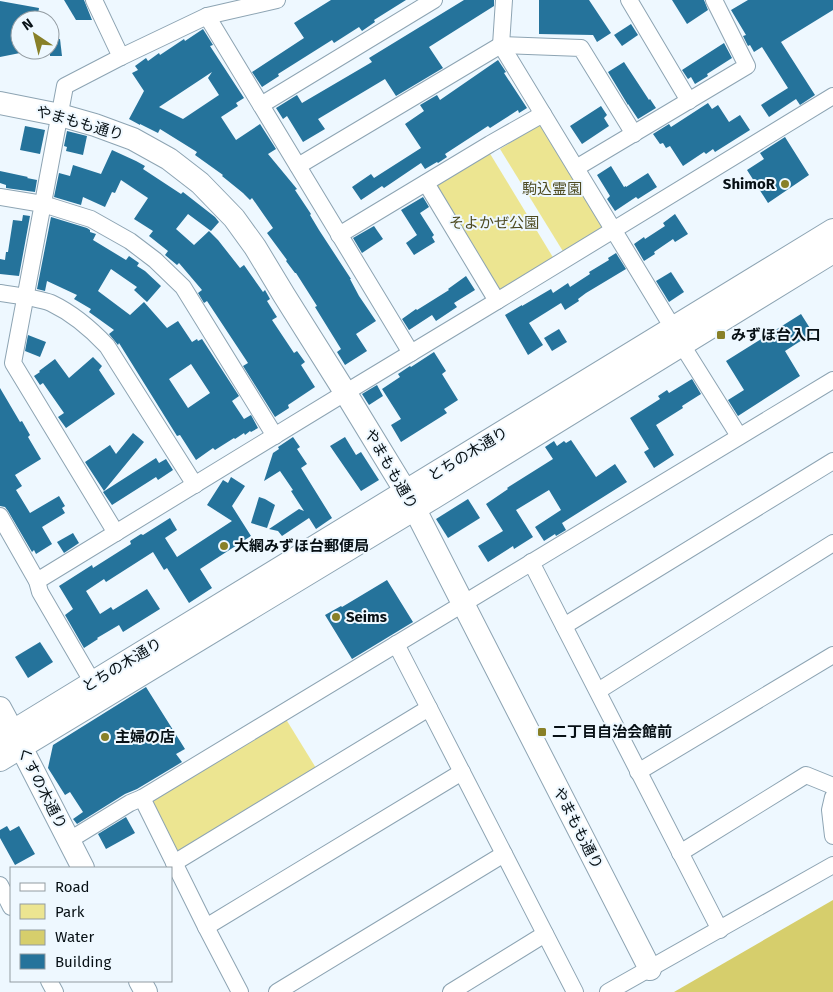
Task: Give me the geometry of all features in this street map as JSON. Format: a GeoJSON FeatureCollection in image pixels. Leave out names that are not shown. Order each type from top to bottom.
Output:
{"type":"FeatureCollection","features":[{"type":"Feature","properties":{"kind":"street"},"geometry":{"type":"LineString","coordinates":[[94,0],[121,57]]}},
{"type":"Feature","properties":{"kind":"street"},"geometry":{"type":"LineString","coordinates":[[116,533],[13,363],[65,86],[207,16],[277,0]]}},
{"type":"Feature","properties":{"kind":"street"},"geometry":{"type":"LineString","coordinates":[[261,105],[434,0]]}},
{"type":"Feature","properties":{"kind":"street"},"geometry":{"type":"LineString","coordinates":[[504,0],[501,45],[739,436]]}},
{"type":"Feature","properties":{"kind":"street"},"geometry":{"type":"LineString","coordinates":[[629,0],[689,101]]}},
{"type":"Feature","properties":{"kind":"street"},"geometry":{"type":"LineString","coordinates":[[576,168],[747,66],[714,0]]}},
{"type":"Feature","properties":{"kind":"street"},"geometry":{"type":"LineString","coordinates":[[207,16],[411,353]]}},
{"type":"Feature","properties":{"kind":"street"},"geometry":{"type":"LineString","coordinates":[[298,166],[501,45],[581,48],[634,134]]}},
{"type":"Feature","properties":{"kind":"street"},"geometry":{"type":"LineString","coordinates":[[37,581],[833,96]]}},
{"type":"Feature","properties":{"kind":"street","name":"やまもも通り"},"geometry":{"type":"LineString","coordinates":[[0,103],[95,124],[133,139],[169,159],[200,183],[234,218],[255,247],[410,500],[650,969]]}},
{"type":"Feature","properties":{"kind":"street"},"geometry":{"type":"LineString","coordinates":[[339,235],[543,114]]}},
{"type":"Feature","properties":{"kind":"street"},"geometry":{"type":"LineString","coordinates":[[426,183],[497,301]]}},
{"type":"Feature","properties":{"kind":"street"},"geometry":{"type":"LineString","coordinates":[[0,197],[43,204],[91,218],[130,241],[155,260],[183,287],[275,436]]}},
{"type":"Feature","properties":{"kind":"street","name":"とちの木通り"},"geometry":{"type":"LineString","coordinates":[[677,337],[833,230]]}},
{"type":"Feature","properties":{"kind":"street","name":"とちの木通り"},"geometry":{"type":"LineString","coordinates":[[12,739],[677,337],[833,252]]}},
{"type":"Feature","properties":{"kind":"street"},"geometry":{"type":"LineString","coordinates":[[0,293],[50,303],[71,315],[95,333],[108,346],[195,485]]}},
{"type":"Feature","properties":{"kind":"street"},"geometry":{"type":"LineString","coordinates":[[68,840],[130,803],[142,798],[833,380]]}},
{"type":"Feature","properties":{"kind":"street"},"geometry":{"type":"LineString","coordinates":[[564,626],[833,462]]}},
{"type":"Feature","properties":{"kind":"street","name":"とちの木通り"},"geometry":{"type":"LineString","coordinates":[[0,760],[12,739],[92,683],[410,500]]}},
{"type":"Feature","properties":{"kind":"street"},"geometry":{"type":"LineString","coordinates":[[0,516],[37,581],[40,592],[92,683]]}},
{"type":"Feature","properties":{"kind":"street"},"geometry":{"type":"LineString","coordinates":[[598,691],[833,543]]}},
{"type":"Feature","properties":{"kind":"street"},"geometry":{"type":"LineString","coordinates":[[531,562],[720,930]]}},
{"type":"Feature","properties":{"kind":"street"},"geometry":{"type":"LineString","coordinates":[[396,644],[575,992]]}},
{"type":"Feature","properties":{"kind":"street"},"geometry":{"type":"LineString","coordinates":[[638,772],[833,655]]}},
{"type":"Feature","properties":{"kind":"street","name":"くすの木通り"},"geometry":{"type":"LineString","coordinates":[[0,708],[12,739],[82,867]]}},
{"type":"Feature","properties":{"kind":"street"},"geometry":{"type":"LineString","coordinates":[[174,863],[430,708]]}},
{"type":"Feature","properties":{"kind":"street"},"geometry":{"type":"LineString","coordinates":[[206,927],[462,772]]}},
{"type":"Feature","properties":{"kind":"street"},"geometry":{"type":"LineString","coordinates":[[680,853],[806,775],[833,786]]}},
{"type":"Feature","properties":{"kind":"street"},"geometry":{"type":"LineString","coordinates":[[833,797],[830,810],[833,836]]}},
{"type":"Feature","properties":{"kind":"street"},"geometry":{"type":"LineString","coordinates":[[142,798],[240,992]]}},
{"type":"Feature","properties":{"kind":"street"},"geometry":{"type":"LineString","coordinates":[[277,992],[504,854]]}},
{"type":"Feature","properties":{"kind":"street"},"geometry":{"type":"LineString","coordinates":[[608,992],[833,865]]}},
{"type":"Feature","properties":{"kind":"street"},"geometry":{"type":"LineString","coordinates":[[0,885],[10,905]]}},
{"type":"Feature","properties":{"kind":"street"},"geometry":{"type":"LineString","coordinates":[[450,992],[545,934]]}},
{"type":"Feature","properties":{"kind":"green space","name":"駒込霊園"},"geometry":{"type":"Polygon","coordinates":[[[541,124],[604,228],[564,253],[500,149],[541,124]]]}},
{"type":"Feature","properties":{"kind":"green space","name":"そよかぜ公園"},"geometry":{"type":"Polygon","coordinates":[[[489,152],[554,259],[499,293],[434,186],[489,152]]]}},
{"type":"Feature","properties":{"kind":"green space"},"geometry":{"type":"Polygon","coordinates":[[[284,716],[316,768],[177,853],[149,798],[284,716]]]}},
{"type":"Feature","properties":{"kind":"water"},"geometry":{"type":"Polygon","coordinates":[[[833,900],[833,992],[674,992],[833,900]]]}},
{"type":"Feature","properties":{"kind":"building"},"geometry":{"type":"Polygon","coordinates":[[[64,0],[84,0],[92,20],[76,20],[64,0]]]}},
{"type":"Feature","properties":{"kind":"building"},"geometry":{"type":"Polygon","coordinates":[[[331,0],[406,0],[374,20],[375,22],[362,31],[359,27],[334,43],[332,40],[278,74],[279,76],[262,87],[252,72],[304,38],[294,23],[331,0]]]}},
{"type":"Feature","properties":{"kind":"building"},"geometry":{"type":"Polygon","coordinates":[[[464,0],[494,0],[494,6],[429,47],[443,68],[396,96],[385,79],[318,119],[325,129],[303,142],[287,116],[283,119],[276,108],[297,95],[302,103],[372,62],[369,58],[464,0]]]}},
{"type":"Feature","properties":{"kind":"building"},"geometry":{"type":"Polygon","coordinates":[[[539,0],[589,0],[611,33],[597,42],[593,35],[539,34],[539,0]]]}},
{"type":"Feature","properties":{"kind":"building"},"geometry":{"type":"Polygon","coordinates":[[[672,0],[704,0],[708,10],[687,24],[672,0]]]}},
{"type":"Feature","properties":{"kind":"building"},"geometry":{"type":"Polygon","coordinates":[[[748,0],[833,0],[833,10],[781,42],[815,95],[800,105],[796,99],[769,117],[761,105],[788,88],[762,47],[754,52],[750,45],[748,46],[743,36],[746,35],[731,10],[748,0]]]}},
{"type":"Feature","properties":{"kind":"building"},"geometry":{"type":"Polygon","coordinates":[[[0,1],[39,8],[39,10],[10,10],[10,55],[0,57],[0,1]]]}},
{"type":"Feature","properties":{"kind":"building"},"geometry":{"type":"Polygon","coordinates":[[[631,24],[638,35],[622,46],[614,35],[631,24]]]}},
{"type":"Feature","properties":{"kind":"building"},"geometry":{"type":"Polygon","coordinates":[[[203,29],[213,45],[210,46],[244,98],[236,103],[238,106],[221,117],[236,140],[260,124],[276,149],[268,154],[297,189],[295,190],[376,321],[356,334],[367,351],[345,365],[337,352],[341,349],[296,273],[267,233],[273,228],[252,198],[250,200],[223,175],[195,155],[197,152],[160,129],[158,133],[129,119],[144,91],[132,73],[138,70],[135,66],[146,58],[148,61],[159,53],[160,55],[184,39],[185,41],[203,29]],[[212,72],[159,107],[183,119],[219,95],[208,78],[212,72]]]}},
{"type":"Feature","properties":{"kind":"building"},"geometry":{"type":"Polygon","coordinates":[[[60,39],[62,56],[60,56],[60,39]]]}},
{"type":"Feature","properties":{"kind":"building"},"geometry":{"type":"Polygon","coordinates":[[[724,43],[732,58],[695,84],[691,77],[688,79],[682,70],[724,43]]]}},
{"type":"Feature","properties":{"kind":"building"},"geometry":{"type":"Polygon","coordinates":[[[498,60],[506,72],[504,73],[527,108],[519,113],[518,110],[490,128],[488,126],[445,154],[447,157],[438,163],[425,169],[421,163],[384,188],[382,186],[361,200],[352,187],[371,174],[374,178],[421,148],[405,124],[424,111],[420,105],[437,95],[440,100],[498,60]]]}},
{"type":"Feature","properties":{"kind":"building"},"geometry":{"type":"Polygon","coordinates":[[[624,62],[656,108],[638,119],[608,72],[624,62]]]}},
{"type":"Feature","properties":{"kind":"building"},"geometry":{"type":"Polygon","coordinates":[[[708,103],[712,109],[718,105],[729,122],[740,115],[750,130],[715,152],[713,149],[706,154],[704,152],[683,166],[670,146],[666,148],[663,143],[660,144],[653,134],[669,124],[671,127],[708,103]]]}},
{"type":"Feature","properties":{"kind":"building"},"geometry":{"type":"Polygon","coordinates":[[[601,106],[607,115],[604,118],[609,126],[582,144],[570,126],[601,106]]]}},
{"type":"Feature","properties":{"kind":"building"},"geometry":{"type":"Polygon","coordinates":[[[25,126],[45,130],[40,154],[20,150],[25,126]]]}},
{"type":"Feature","properties":{"kind":"building"},"geometry":{"type":"Polygon","coordinates":[[[67,131],[87,136],[83,155],[66,151],[67,147],[64,146],[67,131]]]}},
{"type":"Feature","properties":{"kind":"building"},"geometry":{"type":"Polygon","coordinates":[[[785,137],[809,175],[768,203],[747,170],[764,159],[760,153],[785,137]]]}},
{"type":"Feature","properties":{"kind":"building"},"geometry":{"type":"Polygon","coordinates":[[[112,150],[145,166],[143,169],[181,194],[183,192],[219,222],[211,231],[188,214],[176,229],[194,245],[209,231],[240,268],[244,265],[263,292],[265,290],[270,299],[267,301],[277,317],[272,320],[294,353],[297,351],[305,362],[301,365],[315,387],[288,405],[289,408],[275,417],[243,366],[248,363],[207,301],[204,303],[198,293],[202,290],[179,263],[177,265],[165,255],[168,251],[149,236],[153,231],[134,219],[148,198],[121,180],[115,193],[112,192],[105,207],[83,197],[81,205],[54,197],[59,173],[70,176],[73,165],[101,174],[112,150]]]}},
{"type":"Feature","properties":{"kind":"building"},"geometry":{"type":"Polygon","coordinates":[[[611,166],[624,187],[648,173],[657,187],[638,199],[636,197],[615,211],[607,199],[610,196],[597,175],[611,166]]]}},
{"type":"Feature","properties":{"kind":"building"},"geometry":{"type":"Polygon","coordinates":[[[0,171],[37,180],[35,192],[6,188],[6,185],[0,183],[0,171]]]}},
{"type":"Feature","properties":{"kind":"building"},"geometry":{"type":"Polygon","coordinates":[[[423,197],[429,207],[420,213],[434,235],[432,237],[435,242],[414,255],[406,243],[417,235],[401,210],[423,197]]]}},
{"type":"Feature","properties":{"kind":"building"},"geometry":{"type":"Polygon","coordinates":[[[675,214],[688,234],[675,242],[673,239],[644,261],[634,244],[665,226],[663,223],[675,214]]]}},
{"type":"Feature","properties":{"kind":"building"},"geometry":{"type":"Polygon","coordinates":[[[23,215],[30,216],[19,276],[0,274],[0,259],[5,260],[6,252],[8,252],[13,220],[22,221],[23,215]]]}},
{"type":"Feature","properties":{"kind":"building"},"geometry":{"type":"Polygon","coordinates":[[[51,217],[87,228],[90,232],[96,234],[93,240],[126,260],[129,256],[139,263],[137,266],[161,286],[147,302],[134,290],[137,287],[111,269],[98,291],[130,315],[144,302],[167,328],[178,321],[192,342],[202,339],[239,396],[232,401],[244,419],[251,415],[258,428],[234,438],[215,450],[213,448],[196,460],[180,435],[177,436],[119,343],[118,345],[109,334],[114,330],[89,312],[91,309],[74,299],[77,295],[47,281],[45,291],[37,289],[51,217]],[[191,364],[169,379],[188,408],[210,393],[191,364]]]}},
{"type":"Feature","properties":{"kind":"building"},"geometry":{"type":"Polygon","coordinates":[[[374,226],[383,239],[362,253],[353,238],[374,226]]]}},
{"type":"Feature","properties":{"kind":"building"},"geometry":{"type":"Polygon","coordinates":[[[616,253],[626,269],[586,293],[578,299],[579,301],[565,310],[561,303],[529,323],[543,345],[528,355],[505,315],[551,289],[553,293],[568,283],[570,287],[616,253]]]}},
{"type":"Feature","properties":{"kind":"building"},"geometry":{"type":"Polygon","coordinates":[[[671,272],[684,292],[669,302],[656,281],[671,272]]]}},
{"type":"Feature","properties":{"kind":"building"},"geometry":{"type":"Polygon","coordinates":[[[466,276],[475,290],[454,303],[457,307],[436,321],[432,315],[409,330],[402,319],[449,290],[466,276]]]}},
{"type":"Feature","properties":{"kind":"building"},"geometry":{"type":"Polygon","coordinates":[[[801,314],[813,333],[785,351],[800,376],[738,416],[728,400],[744,390],[726,361],[801,314]]]}},
{"type":"Feature","properties":{"kind":"building"},"geometry":{"type":"Polygon","coordinates":[[[559,329],[567,342],[552,351],[544,338],[559,329]]]}},
{"type":"Feature","properties":{"kind":"building"},"geometry":{"type":"Polygon","coordinates":[[[28,335],[46,342],[40,357],[25,351],[28,335]]]}},
{"type":"Feature","properties":{"kind":"building"},"geometry":{"type":"Polygon","coordinates":[[[434,352],[446,371],[442,374],[458,400],[444,409],[447,413],[401,442],[391,425],[401,419],[382,389],[400,377],[398,374],[434,352]]]}},
{"type":"Feature","properties":{"kind":"building"},"geometry":{"type":"Polygon","coordinates":[[[93,357],[102,366],[99,370],[115,394],[66,428],[58,417],[64,413],[43,383],[40,385],[34,376],[55,359],[69,378],[93,357]]]}},
{"type":"Feature","properties":{"kind":"building"},"geometry":{"type":"Polygon","coordinates":[[[692,379],[701,394],[656,425],[674,455],[654,468],[644,452],[649,449],[630,418],[660,399],[658,396],[667,390],[669,393],[692,379]]]}},
{"type":"Feature","properties":{"kind":"building"},"geometry":{"type":"Polygon","coordinates":[[[377,385],[383,396],[369,405],[362,394],[377,385]]]}},
{"type":"Feature","properties":{"kind":"building"},"geometry":{"type":"Polygon","coordinates":[[[0,388],[20,422],[22,421],[30,435],[28,437],[41,459],[15,475],[22,486],[16,490],[30,513],[59,496],[65,506],[62,508],[65,513],[42,527],[52,544],[36,554],[34,550],[32,552],[5,507],[0,506],[0,388]]]}},
{"type":"Feature","properties":{"kind":"building"},"geometry":{"type":"Polygon","coordinates":[[[133,433],[144,442],[104,491],[85,462],[110,445],[116,454],[133,433]]]}},
{"type":"Feature","properties":{"kind":"building"},"geometry":{"type":"Polygon","coordinates":[[[293,437],[300,447],[297,449],[307,464],[301,468],[332,518],[316,529],[309,518],[282,536],[278,531],[269,529],[299,509],[304,511],[280,471],[264,481],[273,453],[279,449],[278,447],[293,437]]]}},
{"type":"Feature","properties":{"kind":"building"},"geometry":{"type":"Polygon","coordinates":[[[345,437],[356,455],[361,452],[379,480],[361,491],[330,446],[345,437]]]}},
{"type":"Feature","properties":{"kind":"building"},"geometry":{"type":"Polygon","coordinates":[[[571,440],[596,477],[615,464],[627,482],[562,523],[566,530],[544,541],[535,527],[561,510],[549,490],[516,510],[533,537],[514,549],[513,546],[488,562],[478,546],[503,531],[486,504],[507,488],[553,459],[545,447],[554,441],[557,446],[564,441],[566,443],[571,440]]]}},
{"type":"Feature","properties":{"kind":"building"},"geometry":{"type":"Polygon","coordinates":[[[156,458],[159,463],[166,459],[173,470],[158,480],[156,477],[112,505],[103,492],[156,458]]]}},
{"type":"Feature","properties":{"kind":"building"},"geometry":{"type":"Polygon","coordinates":[[[231,477],[245,486],[232,506],[251,536],[200,569],[212,588],[189,603],[167,568],[164,570],[153,552],[106,582],[104,579],[86,591],[100,614],[111,607],[113,610],[147,589],[160,609],[123,632],[119,625],[84,648],[65,615],[73,609],[59,586],[92,565],[93,568],[131,544],[130,541],[170,518],[177,530],[165,538],[177,557],[232,521],[207,505],[223,480],[228,483],[231,477]]]}},
{"type":"Feature","properties":{"kind":"building"},"geometry":{"type":"Polygon","coordinates":[[[259,497],[275,505],[267,528],[251,523],[259,497]]]}},
{"type":"Feature","properties":{"kind":"building"},"geometry":{"type":"Polygon","coordinates":[[[468,499],[480,518],[448,538],[436,519],[468,499]]]}},
{"type":"Feature","properties":{"kind":"building"},"geometry":{"type":"Polygon","coordinates":[[[73,533],[79,543],[64,553],[57,542],[73,533]]]}},
{"type":"Feature","properties":{"kind":"building"},"geometry":{"type":"Polygon","coordinates":[[[387,580],[413,622],[352,659],[325,615],[387,580]]]}},
{"type":"Feature","properties":{"kind":"building"},"geometry":{"type":"Polygon","coordinates":[[[40,642],[53,662],[28,678],[15,657],[40,642]]]}},
{"type":"Feature","properties":{"kind":"building"},"geometry":{"type":"Polygon","coordinates":[[[146,687],[185,749],[176,754],[182,762],[77,824],[73,819],[83,812],[70,792],[65,795],[48,768],[53,745],[146,687]]]}},
{"type":"Feature","properties":{"kind":"building"},"geometry":{"type":"Polygon","coordinates":[[[126,817],[135,833],[106,849],[98,834],[126,817]]]}},
{"type":"Feature","properties":{"kind":"building"},"geometry":{"type":"Polygon","coordinates":[[[7,826],[10,831],[19,826],[35,854],[15,865],[0,838],[0,830],[7,826]]]}},
{"type":"Feature","properties":{"kind":"place","name":"ShimoR"},"geometry":{"type":"Point","coordinates":[785,184]}},
{"type":"Feature","properties":{"kind":"place","name":"みずほ台入口"},"geometry":{"type":"Point","coordinates":[721,335]}},
{"type":"Feature","properties":{"kind":"place","name":"大網みずほ台郵便局"},"geometry":{"type":"Point","coordinates":[224,546]}},
{"type":"Feature","properties":{"kind":"place","name":"Seims"},"geometry":{"type":"Point","coordinates":[336,617]}},
{"type":"Feature","properties":{"kind":"place","name":"二丁目自治会館前"},"geometry":{"type":"Point","coordinates":[542,732]}},
{"type":"Feature","properties":{"kind":"place","name":"主婦の店"},"geometry":{"type":"Point","coordinates":[105,737]}}]}
